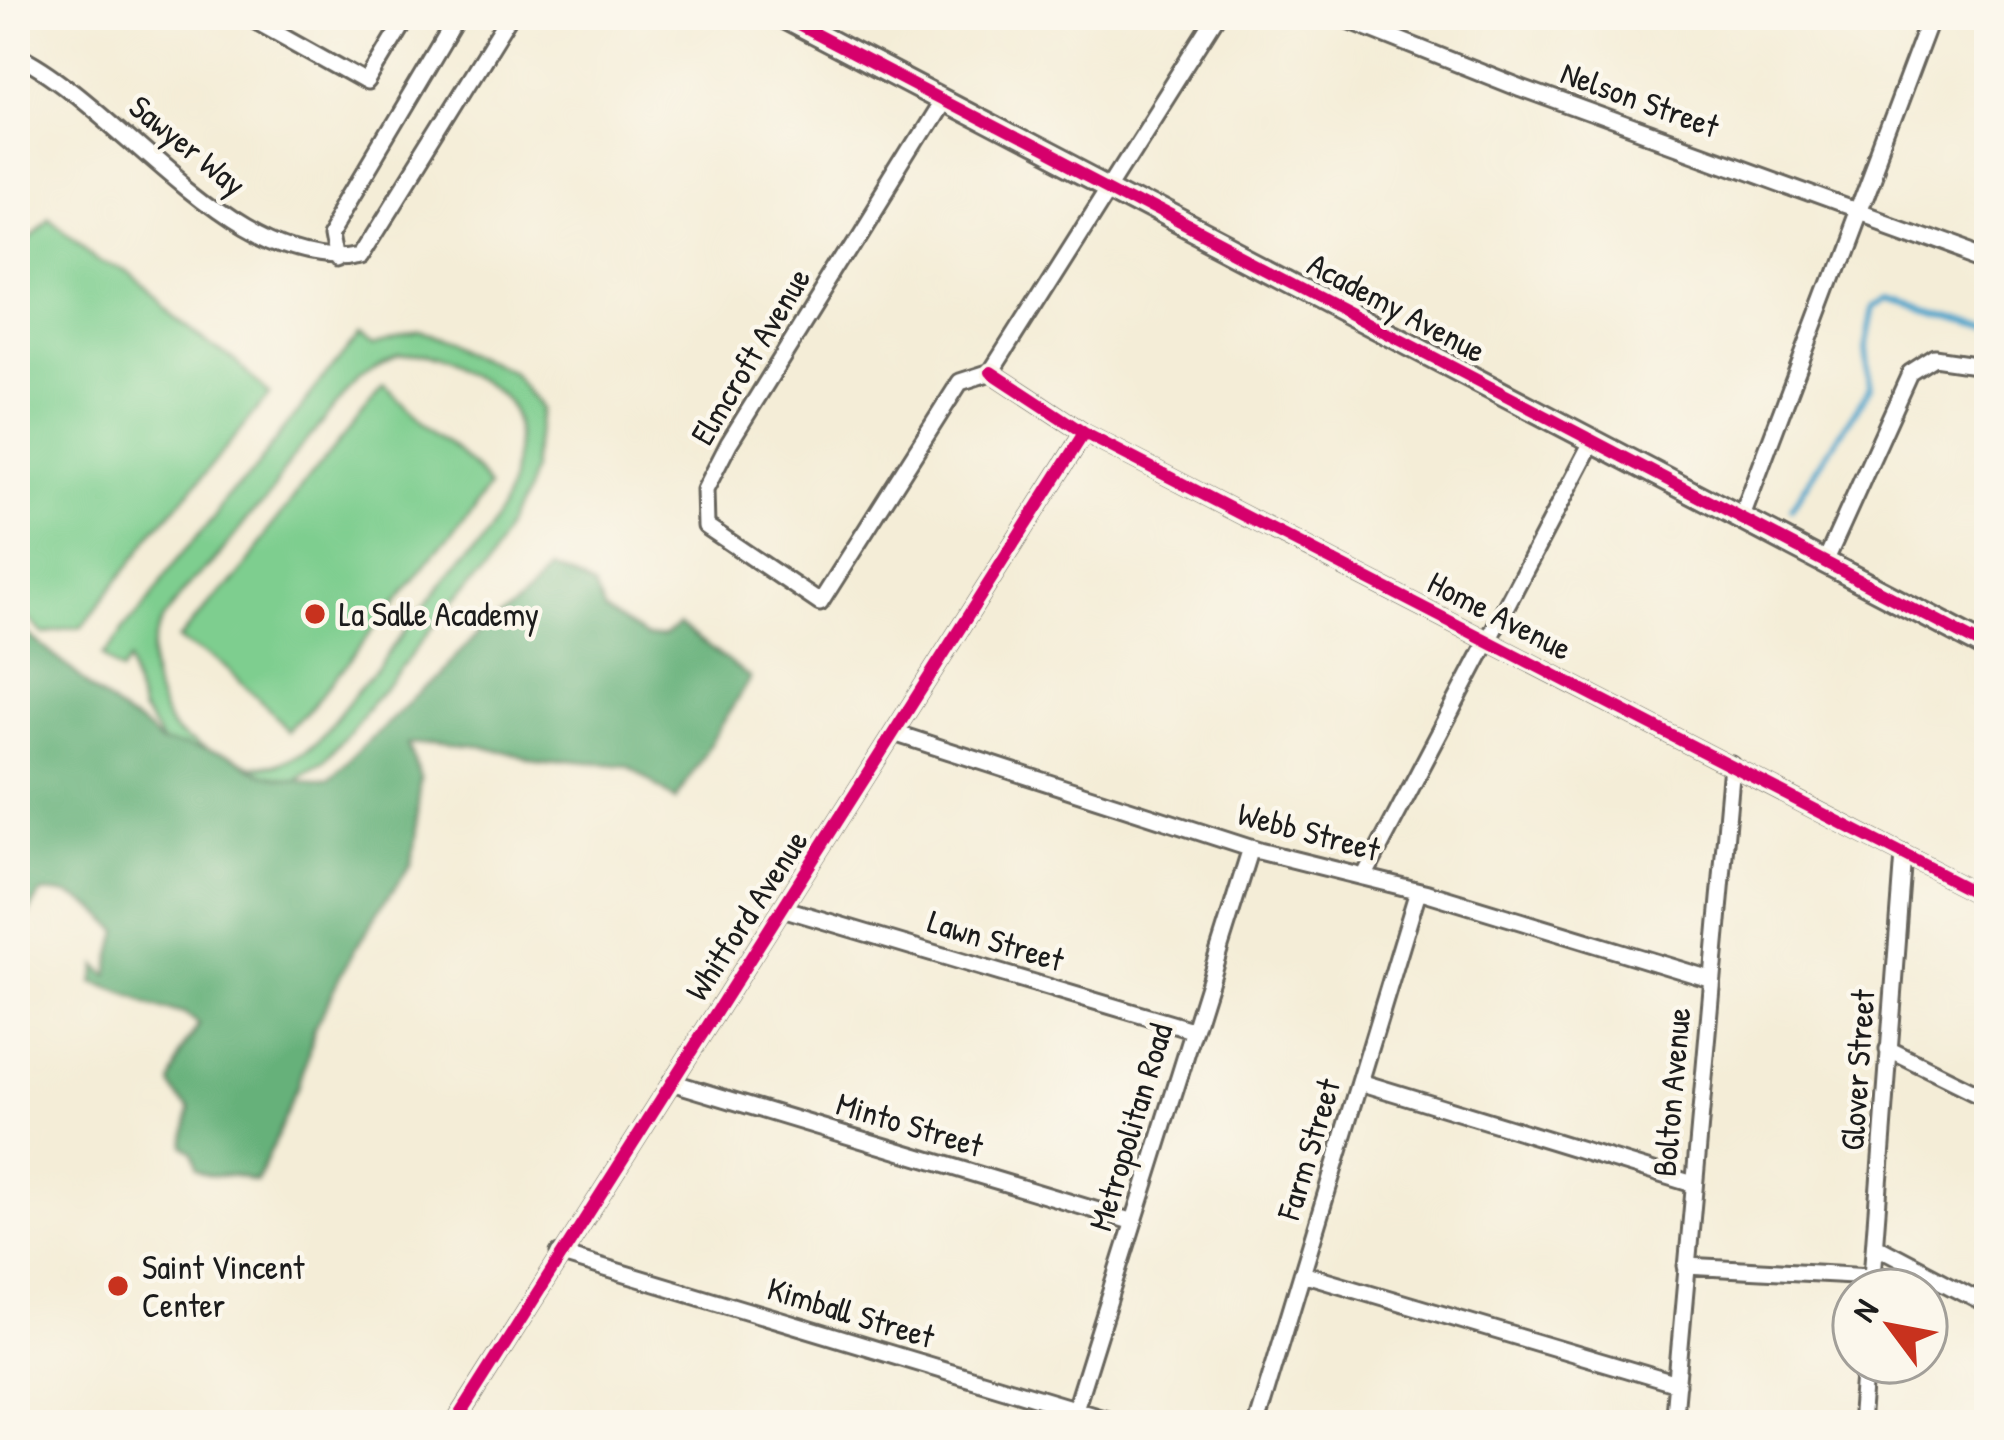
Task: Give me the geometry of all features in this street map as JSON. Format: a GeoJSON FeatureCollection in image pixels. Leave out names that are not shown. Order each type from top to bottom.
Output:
{"type":"FeatureCollection","features":[{"type":"Feature","properties":{"kind":"street"},"geometry":{"type":"LineString","coordinates":[[245,15],[367,83],[408,15]]}},
{"type":"Feature","properties":{"kind":"street"},"geometry":{"type":"LineString","coordinates":[[459,15],[329,234],[334,261],[361,255],[510,15]]}},
{"type":"Feature","properties":{"kind":"street","name":"Academy Avenue"},"geometry":{"type":"LineString","coordinates":[[778,15],[1989,648]]}},
{"type":"Feature","properties":{"kind":"street"},"geometry":{"type":"LineString","coordinates":[[991,372],[1217,15]]}},
{"type":"Feature","properties":{"kind":"street","name":"Nelson Street"},"geometry":{"type":"LineString","coordinates":[[1336,15],[1522,89],[1989,259]]}},
{"type":"Feature","properties":{"kind":"street"},"geometry":{"type":"LineString","coordinates":[[1742,517],[1931,15]]}},
{"type":"Feature","properties":{"kind":"street"},"geometry":{"type":"LineString","coordinates":[[1969,15],[1989,22]]}},
{"type":"Feature","properties":{"kind":"street","name":"Sawyer Way"},"geometry":{"type":"LineString","coordinates":[[15,54],[68,86],[220,214],[280,244],[334,261]]}},
{"type":"Feature","properties":{"kind":"street","name":"Elmcroft Avenue"},"geometry":{"type":"LineString","coordinates":[[942,99],[729,442],[705,490],[706,526],[820,603],[960,382],[991,372]]}},
{"type":"Feature","properties":{"kind":"street"},"geometry":{"type":"LineString","coordinates":[[1826,560],[1910,374],[1935,358],[1989,366]]}},
{"type":"Feature","properties":{"kind":"street","name":"Home Avenue"},"geometry":{"type":"LineString","coordinates":[[991,372],[1084,433],[1989,899]]}},
{"type":"Feature","properties":{"kind":"street","name":"Whitford Avenue"},"geometry":{"type":"LineString","coordinates":[[454,1425],[1084,433]]}},
{"type":"Feature","properties":{"kind":"street"},"geometry":{"type":"LineString","coordinates":[[1364,877],[1593,440]]}},
{"type":"Feature","properties":{"kind":"street","name":"Webb Street"},"geometry":{"type":"LineString","coordinates":[[894,733],[1251,848],[1418,891],[1710,979]]}},
{"type":"Feature","properties":{"kind":"street","name":"Bolton Avenue"},"geometry":{"type":"LineString","coordinates":[[1673,1425],[1732,765]]}},
{"type":"Feature","properties":{"kind":"street","name":"Metropolitan Road"},"geometry":{"type":"LineString","coordinates":[[1072,1417],[1251,848]]}},
{"type":"Feature","properties":{"kind":"street","name":"Glover Street"},"geometry":{"type":"LineString","coordinates":[[1873,1266],[1904,855]]}},
{"type":"Feature","properties":{"kind":"street","name":"Farm Street"},"geometry":{"type":"LineString","coordinates":[[1256,1425],[1418,891]]}},
{"type":"Feature","properties":{"kind":"street","name":"Lawn Street"},"geometry":{"type":"LineString","coordinates":[[782,908],[1192,1030]]}},
{"type":"Feature","properties":{"kind":"street"},"geometry":{"type":"LineString","coordinates":[[1888,1051],[1989,1100]]}},
{"type":"Feature","properties":{"kind":"street","name":"Minto Street"},"geometry":{"type":"LineString","coordinates":[[671,1082],[1131,1221]]}},
{"type":"Feature","properties":{"kind":"street"},"geometry":{"type":"LineString","coordinates":[[1360,1082],[1693,1184]]}},
{"type":"Feature","properties":{"kind":"street"},"geometry":{"type":"LineString","coordinates":[[1875,1245],[1989,1305]]}},
{"type":"Feature","properties":{"kind":"street","name":"Kimball Street"},"geometry":{"type":"LineString","coordinates":[[559,1254],[1072,1417],[1127,1425]]}},
{"type":"Feature","properties":{"kind":"street"},"geometry":{"type":"LineString","coordinates":[[1686,1266],[1830,1279]]}},
{"type":"Feature","properties":{"kind":"street"},"geometry":{"type":"LineString","coordinates":[[1302,1273],[1677,1384]]}},
{"type":"Feature","properties":{"kind":"street"},"geometry":{"type":"LineString","coordinates":[[1860,1425],[1863,1386]]}},
{"type":"Feature","properties":{"kind":"green space"},"geometry":{"type":"Polygon","coordinates":[[[50,212],[269,391],[81,627],[44,635],[15,606],[15,246],[50,212]]]}},
{"type":"Feature","properties":{"kind":"green space"},"geometry":{"type":"Polygon","coordinates":[[[421,334],[462,340],[513,374],[534,409],[540,469],[516,525],[325,759],[293,778],[177,761],[141,713],[133,659],[123,670],[103,654],[358,337],[371,347],[421,334]],[[429,353],[398,357],[357,379],[165,620],[154,657],[155,692],[168,722],[189,745],[216,761],[248,766],[282,761],[316,742],[510,500],[519,475],[518,426],[495,386],[455,359],[429,353]]]}},
{"type":"Feature","properties":{"kind":"green space"},"geometry":{"type":"Polygon","coordinates":[[[383,388],[495,479],[292,732],[178,641],[383,388]]]}},
{"type":"Feature","properties":{"kind":"green space"},"geometry":{"type":"Polygon","coordinates":[[[555,565],[593,587],[605,612],[647,637],[664,636],[679,626],[750,678],[676,800],[628,766],[408,744],[421,780],[411,864],[353,950],[313,1030],[302,1089],[256,1177],[201,1164],[197,1151],[188,1145],[193,1113],[176,1088],[199,1028],[188,1017],[92,984],[96,966],[108,977],[119,932],[84,903],[63,894],[41,893],[22,924],[15,951],[15,624],[162,744],[264,773],[330,778],[498,613],[555,565]]]}},
{"type":"Feature","properties":{"kind":"waterway"},"geometry":{"type":"LineString","coordinates":[[1791,509],[1870,388],[1866,349],[1874,307],[1888,300],[1989,327]]}},
{"type":"Feature","properties":{"kind":"cycle path"},"geometry":{"type":"LineString","coordinates":[[779,15],[1989,648]]}},
{"type":"Feature","properties":{"kind":"cycle path"},"geometry":{"type":"LineString","coordinates":[[991,372],[1084,433],[1989,899]]}},
{"type":"Feature","properties":{"kind":"cycle path"},"geometry":{"type":"LineString","coordinates":[[454,1425],[1084,433]]}},
{"type":"Feature","properties":{"kind":"place","name":"La Salle Academy"},"geometry":{"type":"Point","coordinates":[315,614]}},
{"type":"Feature","properties":{"kind":"place","name":"Saint Vincent Center"},"geometry":{"type":"Point","coordinates":[118,1286]}}]}
